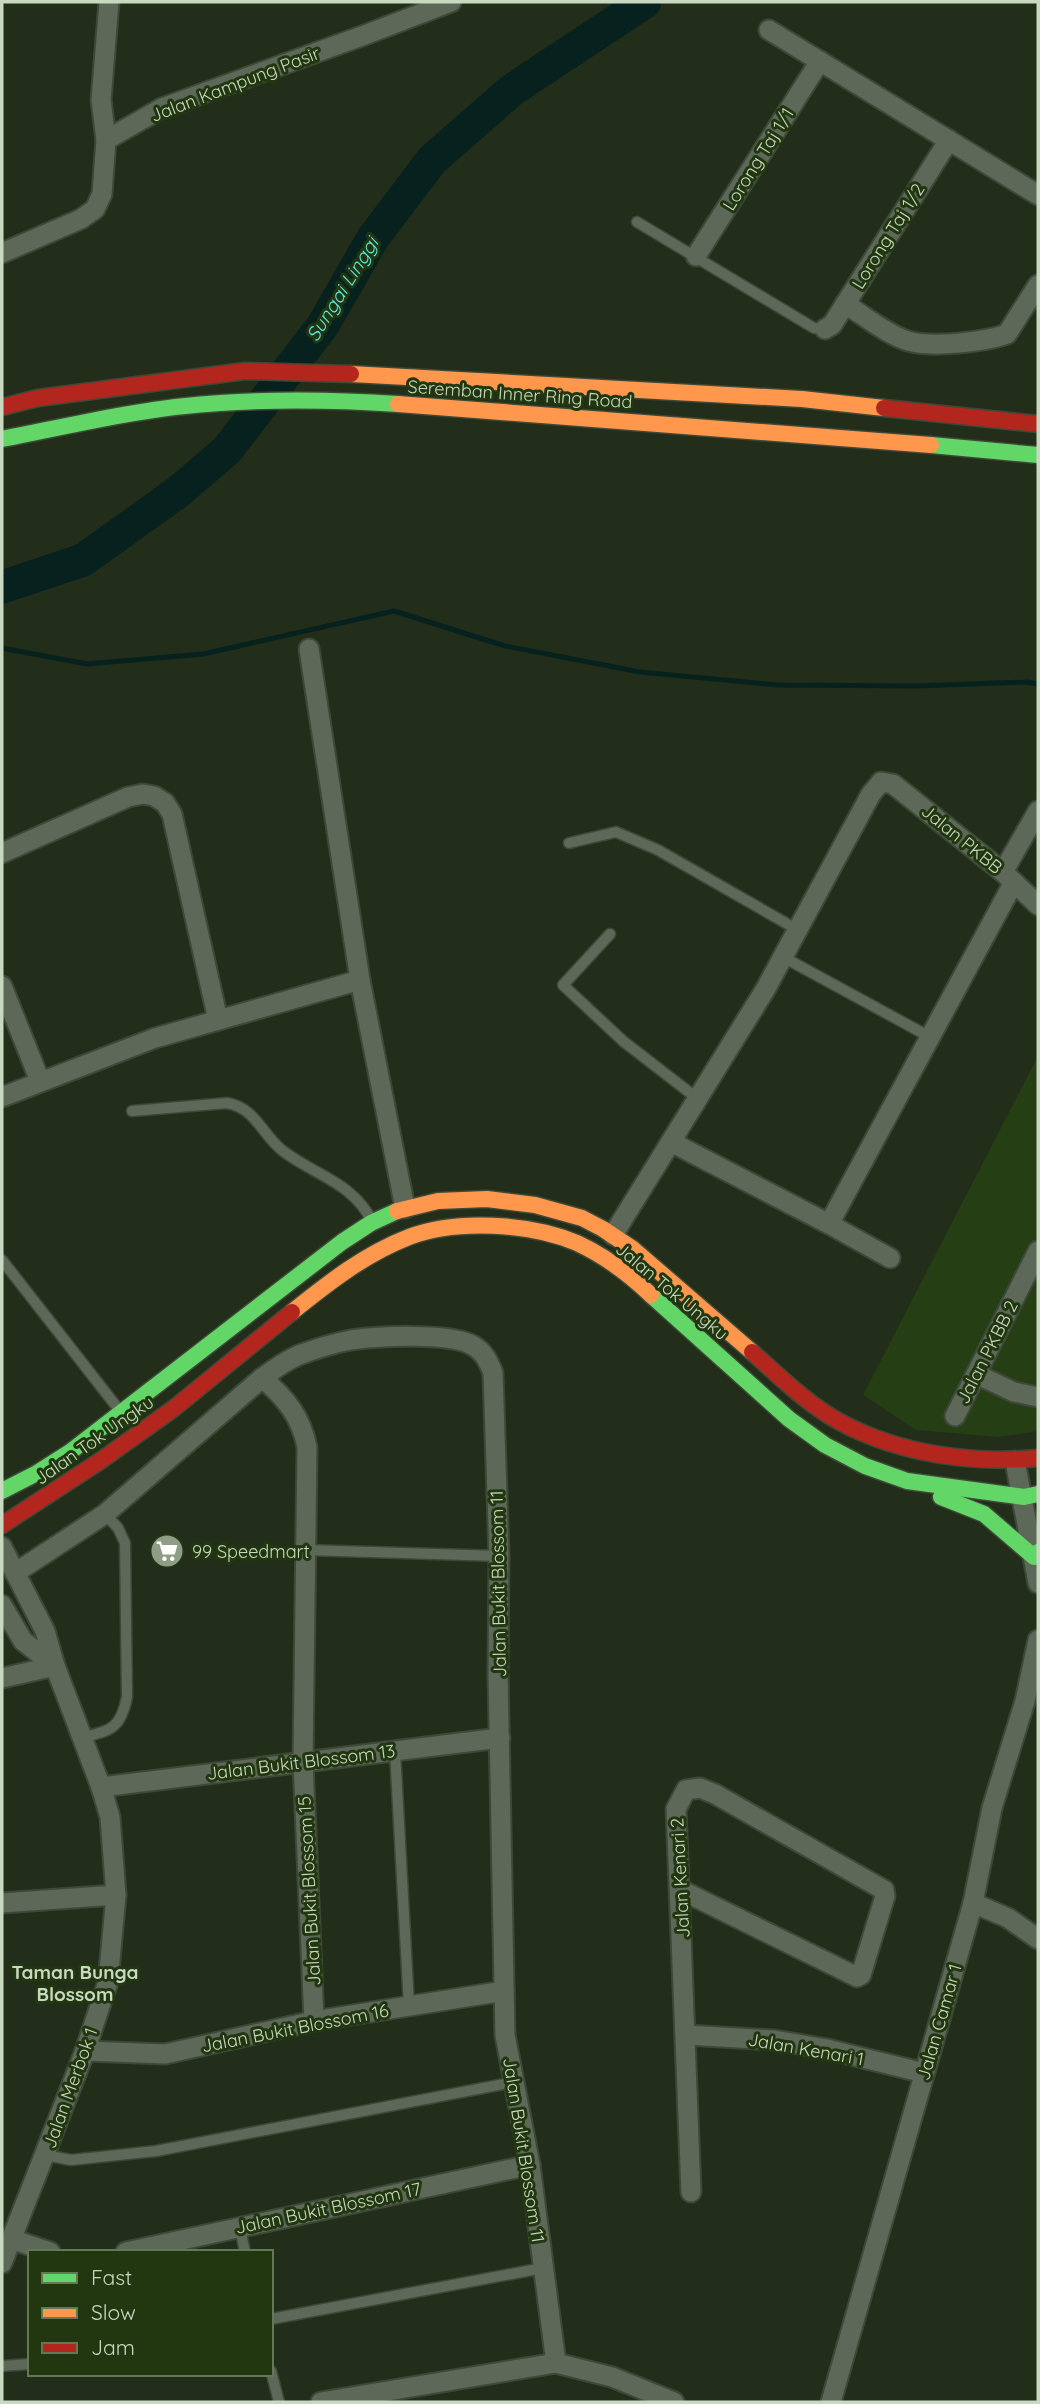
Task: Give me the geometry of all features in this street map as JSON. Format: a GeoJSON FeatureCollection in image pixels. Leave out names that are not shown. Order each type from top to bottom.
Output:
{"type":"FeatureCollection","features":[{"type":"Feature","properties":{"kind":"main road","name":"Seremban Inner Ring Road"},"geometry":{"type":"LineString","coordinates":[[2,407],[38,398],[245,371],[343,373],[802,399],[1038,424]]}},
{"type":"Feature","properties":{"kind":"main road"},"geometry":{"type":"LineString","coordinates":[[802,399],[1038,407]]}},
{"type":"Feature","properties":{"kind":"main road","name":"Seremban Inner Ring Road"},"geometry":{"type":"LineString","coordinates":[[2,439],[126,415],[218,403],[341,400],[1038,455]]}},
{"type":"Feature","properties":{"kind":"main road"},"geometry":{"type":"LineString","coordinates":[[783,434],[971,465]]}},
{"type":"Feature","properties":{"kind":"main road","name":"Jalan Tok Ungku"},"geometry":{"type":"LineString","coordinates":[[2,1491],[26,1481],[121,1412],[372,1222],[405,1208],[450,1200],[522,1202],[560,1210],[591,1222],[613,1235],[653,1266],[802,1395],[837,1420],[874,1439],[917,1451],[1016,1461],[1038,1458]]}},
{"type":"Feature","properties":{"kind":"main road","name":"Jalan Tok Ungku"},"geometry":{"type":"LineString","coordinates":[[2,1525],[173,1409],[334,1278],[378,1251],[411,1236],[448,1228],[512,1227],[546,1233],[576,1243],[602,1257],[643,1287],[789,1419],[825,1445],[865,1466],[907,1481],[1031,1495]]}},
{"type":"Feature","properties":{"kind":"main road"},"geometry":{"type":"LineString","coordinates":[[907,1481],[918,1491],[966,1505],[984,1514],[1036,1554]]}},
{"type":"Feature","properties":{"kind":"street"},"geometry":{"type":"LineString","coordinates":[[2,253],[81,219],[95,209],[102,194],[106,141],[102,100],[108,2]]}},
{"type":"Feature","properties":{"kind":"street","name":"Jalan Kampung Pasir"},"geometry":{"type":"LineString","coordinates":[[106,141],[162,108],[451,2]]}},
{"type":"Feature","properties":{"kind":"street"},"geometry":{"type":"LineString","coordinates":[[769,30],[1038,195]]}},
{"type":"Feature","properties":{"kind":"street","name":"Lorong Taj 1/1"},"geometry":{"type":"LineString","coordinates":[[696,256],[820,61]]}},
{"type":"Feature","properties":{"kind":"street","name":"Lorong Taj 1/2"},"geometry":{"type":"LineString","coordinates":[[825,329],[832,325],[949,140]]}},
{"type":"Feature","properties":{"kind":"street"},"geometry":{"type":"LineString","coordinates":[[845,304],[910,342],[980,341],[1007,334],[1038,285]]}},
{"type":"Feature","properties":{"kind":"street"},"geometry":{"type":"LineString","coordinates":[[309,649],[360,980],[405,1208]]}},
{"type":"Feature","properties":{"kind":"street","name":"Jalan PKBB"},"geometry":{"type":"LineString","coordinates":[[798,930],[871,794],[881,782],[893,784],[1009,877],[1038,905]]}},
{"type":"Feature","properties":{"kind":"street"},"geometry":{"type":"LineString","coordinates":[[2,853],[128,797],[143,793],[165,803],[173,814],[187,870],[218,1020]]}},
{"type":"Feature","properties":{"kind":"street"},"geometry":{"type":"LineString","coordinates":[[829,1224],[930,1037],[1009,877],[1038,811]]}},
{"type":"Feature","properties":{"kind":"street"},"geometry":{"type":"LineString","coordinates":[[613,1235],[698,1099],[798,930]]}},
{"type":"Feature","properties":{"kind":"street"},"geometry":{"type":"LineString","coordinates":[[2,1097],[155,1038],[360,980]]}},
{"type":"Feature","properties":{"kind":"street"},"geometry":{"type":"LineString","coordinates":[[2,986],[40,1081]]}},
{"type":"Feature","properties":{"kind":"street"},"geometry":{"type":"LineString","coordinates":[[671,1142],[890,1258]]}},
{"type":"Feature","properties":{"kind":"street","name":"Jalan PKBB 2"},"geometry":{"type":"LineString","coordinates":[[955,1416],[1038,1251]]}},
{"type":"Feature","properties":{"kind":"street","name":"Jalan Bukit Blossom 11"},"geometry":{"type":"LineString","coordinates":[[15,1573],[105,1514],[262,1378],[279,1365],[300,1355],[351,1340],[419,1336],[460,1340],[481,1351],[489,1361],[493,1373],[499,1556],[505,2035],[530,2165],[556,2363]]}},
{"type":"Feature","properties":{"kind":"street"},"geometry":{"type":"LineString","coordinates":[[976,1374],[1014,1392],[1038,1397]]}},
{"type":"Feature","properties":{"kind":"street","name":"Jalan Bukit Blossom 15"},"geometry":{"type":"LineString","coordinates":[[262,1378],[280,1393],[293,1409],[304,1432],[307,1447],[303,1762],[314,2021]]}},
{"type":"Feature","properties":{"kind":"street"},"geometry":{"type":"LineString","coordinates":[[1016,1461],[1031,1495],[1038,1583]]}},
{"type":"Feature","properties":{"kind":"street","name":"Jalan Merbok 1"},"geometry":{"type":"LineString","coordinates":[[2,1547],[45,1631],[55,1666],[102,1787],[110,1817],[116,1895],[108,1982],[85,2050],[2,2263]]}},
{"type":"Feature","properties":{"kind":"street"},"geometry":{"type":"LineString","coordinates":[[2,1605],[23,1641],[55,1666]]}},
{"type":"Feature","properties":{"kind":"street","name":"Jalan Camar 1"},"geometry":{"type":"LineString","coordinates":[[831,2402],[973,1903],[992,1808],[1035,1675],[1038,1645]]}},
{"type":"Feature","properties":{"kind":"street"},"geometry":{"type":"LineString","coordinates":[[2,1678],[55,1666]]}},
{"type":"Feature","properties":{"kind":"street","name":"Jalan Bukit Blossom 13"},"geometry":{"type":"LineString","coordinates":[[102,1787],[500,1738]]}},
{"type":"Feature","properties":{"kind":"street","name":"Jalan Kenari 2"},"geometry":{"type":"LineString","coordinates":[[681,1890],[857,1977],[861,1975],[885,1896],[884,1890],[715,1794],[700,1788],[686,1790],[677,1809],[691,2192]]}},
{"type":"Feature","properties":{"kind":"street"},"geometry":{"type":"LineString","coordinates":[[2,1903],[116,1895]]}},
{"type":"Feature","properties":{"kind":"street"},"geometry":{"type":"LineString","coordinates":[[973,1903],[1009,1918],[1038,1940]]}},
{"type":"Feature","properties":{"kind":"street","name":"Jalan Bukit Blossom 16"},"geometry":{"type":"LineString","coordinates":[[85,2050],[165,2054],[314,2021],[504,1991]]}},
{"type":"Feature","properties":{"kind":"street","name":"Jalan Kenari 1"},"geometry":{"type":"LineString","coordinates":[[686,2035],[774,2040],[827,2049],[924,2073]]}},
{"type":"Feature","properties":{"kind":"street","name":"Jalan Bukit Blossom 17"},"geometry":{"type":"LineString","coordinates":[[136,2250],[530,2165]]}},
{"type":"Feature","properties":{"kind":"street"},"geometry":{"type":"LineString","coordinates":[[11,2239],[44,2250]]}},
{"type":"Feature","properties":{"kind":"street"},"geometry":{"type":"LineString","coordinates":[[321,2402],[556,2363],[612,2377],[674,2402]]}},
{"type":"Feature","properties":{"kind":"lane"},"geometry":{"type":"LineString","coordinates":[[637,222],[814,328],[825,329]]}},
{"type":"Feature","properties":{"kind":"lane"},"geometry":{"type":"LineString","coordinates":[[569,843],[616,832],[658,850],[798,930]]}},
{"type":"Feature","properties":{"kind":"lane"},"geometry":{"type":"LineString","coordinates":[[610,934],[563,985],[623,1041],[698,1099]]}},
{"type":"Feature","properties":{"kind":"lane"},"geometry":{"type":"LineString","coordinates":[[783,957],[930,1037]]}},
{"type":"Feature","properties":{"kind":"lane"},"geometry":{"type":"LineString","coordinates":[[132,1111],[226,1103],[237,1105],[258,1121],[281,1149],[356,1197],[365,1207],[372,1222]]}},
{"type":"Feature","properties":{"kind":"lane"},"geometry":{"type":"LineString","coordinates":[[2,1260],[121,1412]]}},
{"type":"Feature","properties":{"kind":"lane"},"geometry":{"type":"LineString","coordinates":[[82,1737],[99,1734],[112,1727],[123,1717],[128,1697],[125,1543],[118,1528],[105,1514]]}},
{"type":"Feature","properties":{"kind":"lane"},"geometry":{"type":"LineString","coordinates":[[306,1550],[499,1556]]}},
{"type":"Feature","properties":{"kind":"lane"},"geometry":{"type":"LineString","coordinates":[[395,1751],[409,2006]]}},
{"type":"Feature","properties":{"kind":"lane"},"geometry":{"type":"LineString","coordinates":[[45,2155],[71,2160],[156,2151],[514,2082]]}},
{"type":"Feature","properties":{"kind":"lane"},"geometry":{"type":"LineString","coordinates":[[240,2228],[245,2250]]}},
{"type":"Feature","properties":{"kind":"lane"},"geometry":{"type":"LineString","coordinates":[[273,2319],[543,2268]]}},
{"type":"Feature","properties":{"kind":"lane"},"geometry":{"type":"LineString","coordinates":[[2,2366],[28,2364]]}},
{"type":"Feature","properties":{"kind":"lane"},"geometry":{"type":"LineString","coordinates":[[272,2376],[279,2402]]}},
{"type":"Feature","properties":{"kind":"shaded area"},"geometry":{"type":"Polygon","coordinates":[[[1038,1056],[1038,1431],[999,1437],[916,1430],[863,1395],[1038,1056]]]}},
{"type":"Feature","properties":{"kind":"waterway","name":"Sungai Linggi"},"geometry":{"type":"LineString","coordinates":[[2,587],[83,560],[178,492],[227,450],[323,325],[373,238],[432,160],[512,90],[645,2]]}},
{"type":"Feature","properties":{"kind":"waterway"},"geometry":{"type":"LineString","coordinates":[[2,648],[87,664],[203,654],[394,611],[505,646],[640,672],[777,685],[1038,684]]}},
{"type":"Feature","properties":{"kind":"traffic: fast"},"geometry":{"type":"LineString","coordinates":[[2,439],[111,417],[193,405],[286,401],[398,404]]}},
{"type":"Feature","properties":{"kind":"traffic: fast"},"geometry":{"type":"LineString","coordinates":[[931,445],[1038,455]]}},
{"type":"Feature","properties":{"kind":"traffic: fast"},"geometry":{"type":"LineString","coordinates":[[2,1491],[70,1452],[342,1242],[371,1223],[397,1211]]}},
{"type":"Feature","properties":{"kind":"traffic: fast"},"geometry":{"type":"LineString","coordinates":[[651,1295],[789,1419],[825,1445],[865,1466],[907,1481],[1024,1497],[1038,1494]]}},
{"type":"Feature","properties":{"kind":"traffic: fast"},"geometry":{"type":"LineString","coordinates":[[941,1497],[984,1514],[1034,1557],[1038,1552]]}},
{"type":"Feature","properties":{"kind":"traffic: slow"},"geometry":{"type":"LineString","coordinates":[[351,374],[802,399],[884,408]]}},
{"type":"Feature","properties":{"kind":"traffic: slow"},"geometry":{"type":"LineString","coordinates":[[398,404],[931,445]]}},
{"type":"Feature","properties":{"kind":"traffic: slow"},"geometry":{"type":"LineString","coordinates":[[397,1211],[438,1201],[487,1199],[535,1205],[582,1218],[633,1249],[752,1352]]}},
{"type":"Feature","properties":{"kind":"traffic: slow"},"geometry":{"type":"LineString","coordinates":[[292,1312],[348,1270],[393,1244],[428,1231],[470,1226],[538,1231],[577,1243],[616,1266],[651,1295]]}},
{"type":"Feature","properties":{"kind":"traffic: jam"},"geometry":{"type":"LineString","coordinates":[[2,407],[38,398],[245,371],[351,374]]}},
{"type":"Feature","properties":{"kind":"traffic: jam"},"geometry":{"type":"LineString","coordinates":[[884,408],[1038,424]]}},
{"type":"Feature","properties":{"kind":"traffic: jam"},"geometry":{"type":"LineString","coordinates":[[2,1525],[173,1409],[292,1312]]}},
{"type":"Feature","properties":{"kind":"traffic: jam"},"geometry":{"type":"LineString","coordinates":[[752,1352],[816,1407],[840,1422],[887,1442],[962,1458],[1038,1458]]}},
{"type":"Feature","properties":{"kind":"place","name":"99 Speedmart"},"geometry":{"type":"Point","coordinates":[167,1551]}},
{"type":"Feature","properties":{"kind":"district","name":"Taman Bunga Blossom"},"geometry":{"type":"Point","coordinates":[75,1983]}}]}
